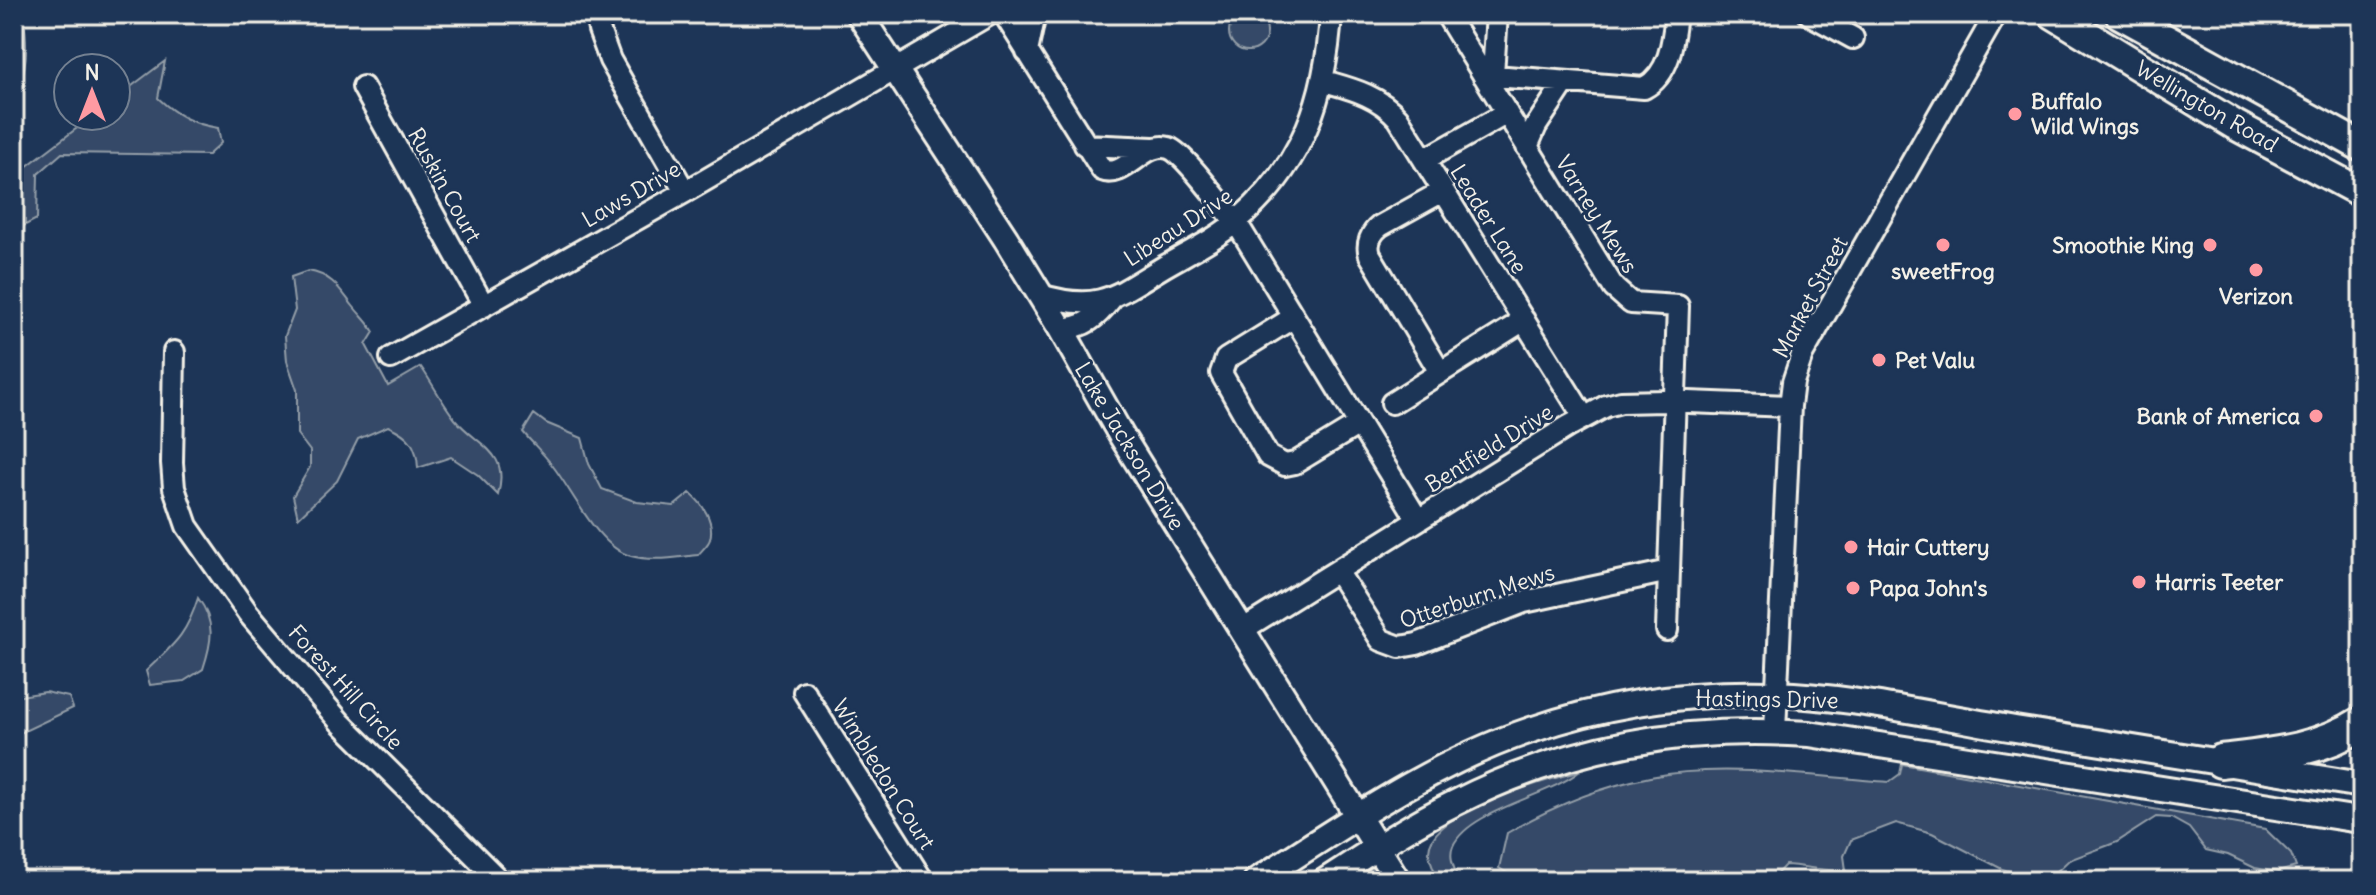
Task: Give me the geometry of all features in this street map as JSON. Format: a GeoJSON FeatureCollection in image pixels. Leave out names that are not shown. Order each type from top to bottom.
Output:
{"type":"FeatureCollection","features":[{"type":"Feature","properties":{"kind":"highway"},"geometry":{"type":"LineString","coordinates":[[2221,761],[2323,744],[2362,723]]}},
{"type":"Feature","properties":{"kind":"main road","name":"Wellington Road"},"geometry":{"type":"LineString","coordinates":[[2053,14],[2235,125],[2362,193]]}},
{"type":"Feature","properties":{"kind":"main road","name":"Wellington Road"},"geometry":{"type":"LineString","coordinates":[[2120,14],[2362,147]]}},
{"type":"Feature","properties":{"kind":"street"},"geometry":{"type":"LineString","coordinates":[[596,14],[610,60],[685,192]]}},
{"type":"Feature","properties":{"kind":"street","name":"Lake Jackson Drive"},"geometry":{"type":"LineString","coordinates":[[859,14],[1040,295],[1121,435],[1398,881]]}},
{"type":"Feature","properties":{"kind":"street","name":"Laws Drive"},"geometry":{"type":"LineString","coordinates":[[391,358],[685,192],[990,14]]}},
{"type":"Feature","properties":{"kind":"street"},"geometry":{"type":"LineString","coordinates":[[1004,14],[1102,170],[1108,173],[1116,171],[1153,148],[1177,152],[1236,222],[1418,520]]}},
{"type":"Feature","properties":{"kind":"street"},"geometry":{"type":"LineString","coordinates":[[1027,52],[1035,14]]}},
{"type":"Feature","properties":{"kind":"street","name":"Libeau Drive"},"geometry":{"type":"LineString","coordinates":[[1040,295],[1073,304],[1111,299],[1236,222],[1264,195],[1293,155],[1311,121],[1324,81],[1331,14]]}},
{"type":"Feature","properties":{"kind":"street","name":"Varney Mews"},"geometry":{"type":"LineString","coordinates":[[1446,14],[1614,288],[1631,303],[1640,306],[1678,306],[1674,401]]}},
{"type":"Feature","properties":{"kind":"street"},"geometry":{"type":"LineString","coordinates":[[1497,14],[1489,80],[1628,88],[1648,85],[1657,78],[1673,42],[1676,14]]}},
{"type":"Feature","properties":{"kind":"street"},"geometry":{"type":"LineString","coordinates":[[1809,14],[1853,38]]}},
{"type":"Feature","properties":{"kind":"street","name":"Market Street"},"geometry":{"type":"LineString","coordinates":[[1775,731],[1793,382],[1802,355],[1996,14]]}},
{"type":"Feature","properties":{"kind":"street","name":"Leader Lane"},"geometry":{"type":"LineString","coordinates":[[1324,81],[1367,94],[1388,107],[1584,417]]}},
{"type":"Feature","properties":{"kind":"street","name":"Varney Mews"},"geometry":{"type":"LineString","coordinates":[[1527,147],[1536,126],[1565,82]]}},
{"type":"Feature","properties":{"kind":"street","name":"Ruskin Court"},"geometry":{"type":"LineString","coordinates":[[363,87],[484,306]]}},
{"type":"Feature","properties":{"kind":"street"},"geometry":{"type":"LineString","coordinates":[[1424,160],[1507,113]]}},
{"type":"Feature","properties":{"kind":"street"},"geometry":{"type":"LineString","coordinates":[[1440,372],[1370,255],[1368,245],[1372,233],[1380,226],[1443,191]]}},
{"type":"Feature","properties":{"kind":"street","name":"Libeau Drive"},"geometry":{"type":"LineString","coordinates":[[1061,329],[1080,327],[1100,313],[1111,299]]}},
{"type":"Feature","properties":{"kind":"street"},"geometry":{"type":"LineString","coordinates":[[1294,317],[1226,359],[1221,373],[1268,456],[1285,465],[1295,463],[1359,424]]}},
{"type":"Feature","properties":{"kind":"street"},"geometry":{"type":"LineString","coordinates":[[1392,403],[1524,320]]}},
{"type":"Feature","properties":{"kind":"street","name":"Forest Hill Circle"},"geometry":{"type":"LineString","coordinates":[[174,352],[172,463],[174,488],[187,526],[248,613],[340,722],[500,881]]}},
{"type":"Feature","properties":{"kind":"street"},"geometry":{"type":"LineString","coordinates":[[1667,630],[1674,401]]}},
{"type":"Feature","properties":{"kind":"street","name":"Bentfield Drive"},"geometry":{"type":"LineString","coordinates":[[1242,630],[1606,406],[1621,402],[1674,401],[1790,406]]}},
{"type":"Feature","properties":{"kind":"street","name":"Otterburn Mews"},"geometry":{"type":"LineString","coordinates":[[1337,571],[1381,640],[1400,647],[1417,644],[1524,602],[1669,571]]}},
{"type":"Feature","properties":{"kind":"street","name":"Wimbledon Court"},"geometry":{"type":"LineString","coordinates":[[804,692],[923,881]]}},
{"type":"Feature","properties":{"kind":"street","name":"Hastings Drive"},"geometry":{"type":"LineString","coordinates":[[1256,881],[1410,785],[1474,752],[1584,713],[1688,697],[1777,695],[1853,701],[2362,785]]}},
{"type":"Feature","properties":{"kind":"street","name":"Hastings Drive"},"geometry":{"type":"LineString","coordinates":[[1325,881],[1456,802],[1506,780],[1576,755],[1636,740],[1697,732],[1809,734],[2353,819],[2362,816]]}},
{"type":"Feature","properties":{"kind":"shaded area"},"geometry":{"type":"Polygon","coordinates":[[[1248,13],[1261,19],[1267,32],[1261,45],[1248,51],[1235,45],[1229,32],[1235,19],[1248,13]]]}},
{"type":"Feature","properties":{"kind":"shaded area"},"geometry":{"type":"Polygon","coordinates":[[[14,14],[23,15],[26,47],[22,77],[14,97],[14,14]]]}},
{"type":"Feature","properties":{"kind":"shaded area"},"geometry":{"type":"Polygon","coordinates":[[[165,61],[158,98],[186,118],[218,128],[221,143],[208,155],[62,153],[38,174],[37,219],[14,231],[14,176],[72,132],[132,132],[132,86],[165,61]]]}},
{"type":"Feature","properties":{"kind":"shaded area"},"geometry":{"type":"Polygon","coordinates":[[[308,271],[334,283],[372,328],[374,332],[366,345],[388,386],[421,367],[455,419],[496,459],[501,480],[498,495],[478,475],[451,457],[418,468],[416,453],[410,442],[388,426],[358,439],[337,481],[298,518],[293,496],[310,467],[310,451],[297,434],[297,390],[287,361],[285,336],[295,310],[291,277],[308,271]]]}},
{"type":"Feature","properties":{"kind":"shaded area"},"geometry":{"type":"Polygon","coordinates":[[[534,414],[546,423],[582,438],[589,464],[602,489],[637,502],[674,506],[690,493],[709,519],[711,532],[707,545],[698,555],[665,558],[639,558],[619,551],[597,530],[552,465],[523,432],[534,414]]]}},
{"type":"Feature","properties":{"kind":"shaded area"},"geometry":{"type":"Polygon","coordinates":[[[198,598],[208,615],[211,632],[203,669],[184,681],[150,685],[146,671],[178,639],[189,622],[198,598]]]}},
{"type":"Feature","properties":{"kind":"shaded area"},"geometry":{"type":"Polygon","coordinates":[[[45,692],[69,697],[73,708],[14,736],[14,697],[45,692]]]}},
{"type":"Feature","properties":{"kind":"shaded area"},"geometry":{"type":"Polygon","coordinates":[[[1902,764],[2265,829],[2291,854],[2296,867],[2278,872],[2255,868],[2228,855],[2206,850],[2189,828],[2171,818],[2156,817],[2117,842],[2069,860],[2053,875],[2039,879],[2002,869],[1932,833],[1896,823],[1851,840],[1844,856],[1846,870],[1785,865],[1770,881],[1507,881],[1507,873],[1499,868],[1507,833],[1576,799],[1631,781],[1679,773],[1739,771],[1889,782],[1900,774],[1902,764]]]}},
{"type":"Feature","properties":{"kind":"shaded area"},"geometry":{"type":"Polygon","coordinates":[[[1580,771],[1567,780],[1492,813],[1462,833],[1451,855],[1459,881],[1439,881],[1429,851],[1434,836],[1448,823],[1492,799],[1580,771]]]}},
{"type":"Feature","properties":{"kind":"place","name":"Buffalo Wild Wings"},"geometry":{"type":"Point","coordinates":[2015,114]}},
{"type":"Feature","properties":{"kind":"place","name":"sweetFrog"},"geometry":{"type":"Point","coordinates":[1943,245]}},
{"type":"Feature","properties":{"kind":"place","name":"Smoothie King"},"geometry":{"type":"Point","coordinates":[2210,245]}},
{"type":"Feature","properties":{"kind":"place","name":"Verizon"},"geometry":{"type":"Point","coordinates":[2256,270]}},
{"type":"Feature","properties":{"kind":"place","name":"Pet Valu"},"geometry":{"type":"Point","coordinates":[1879,360]}},
{"type":"Feature","properties":{"kind":"place","name":"Bank of America"},"geometry":{"type":"Point","coordinates":[2316,416]}},
{"type":"Feature","properties":{"kind":"place","name":"Hair Cuttery"},"geometry":{"type":"Point","coordinates":[1851,547]}},
{"type":"Feature","properties":{"kind":"place","name":"Harris Teeter"},"geometry":{"type":"Point","coordinates":[2139,582]}},
{"type":"Feature","properties":{"kind":"place","name":"Papa John's"},"geometry":{"type":"Point","coordinates":[1853,588]}}]}
